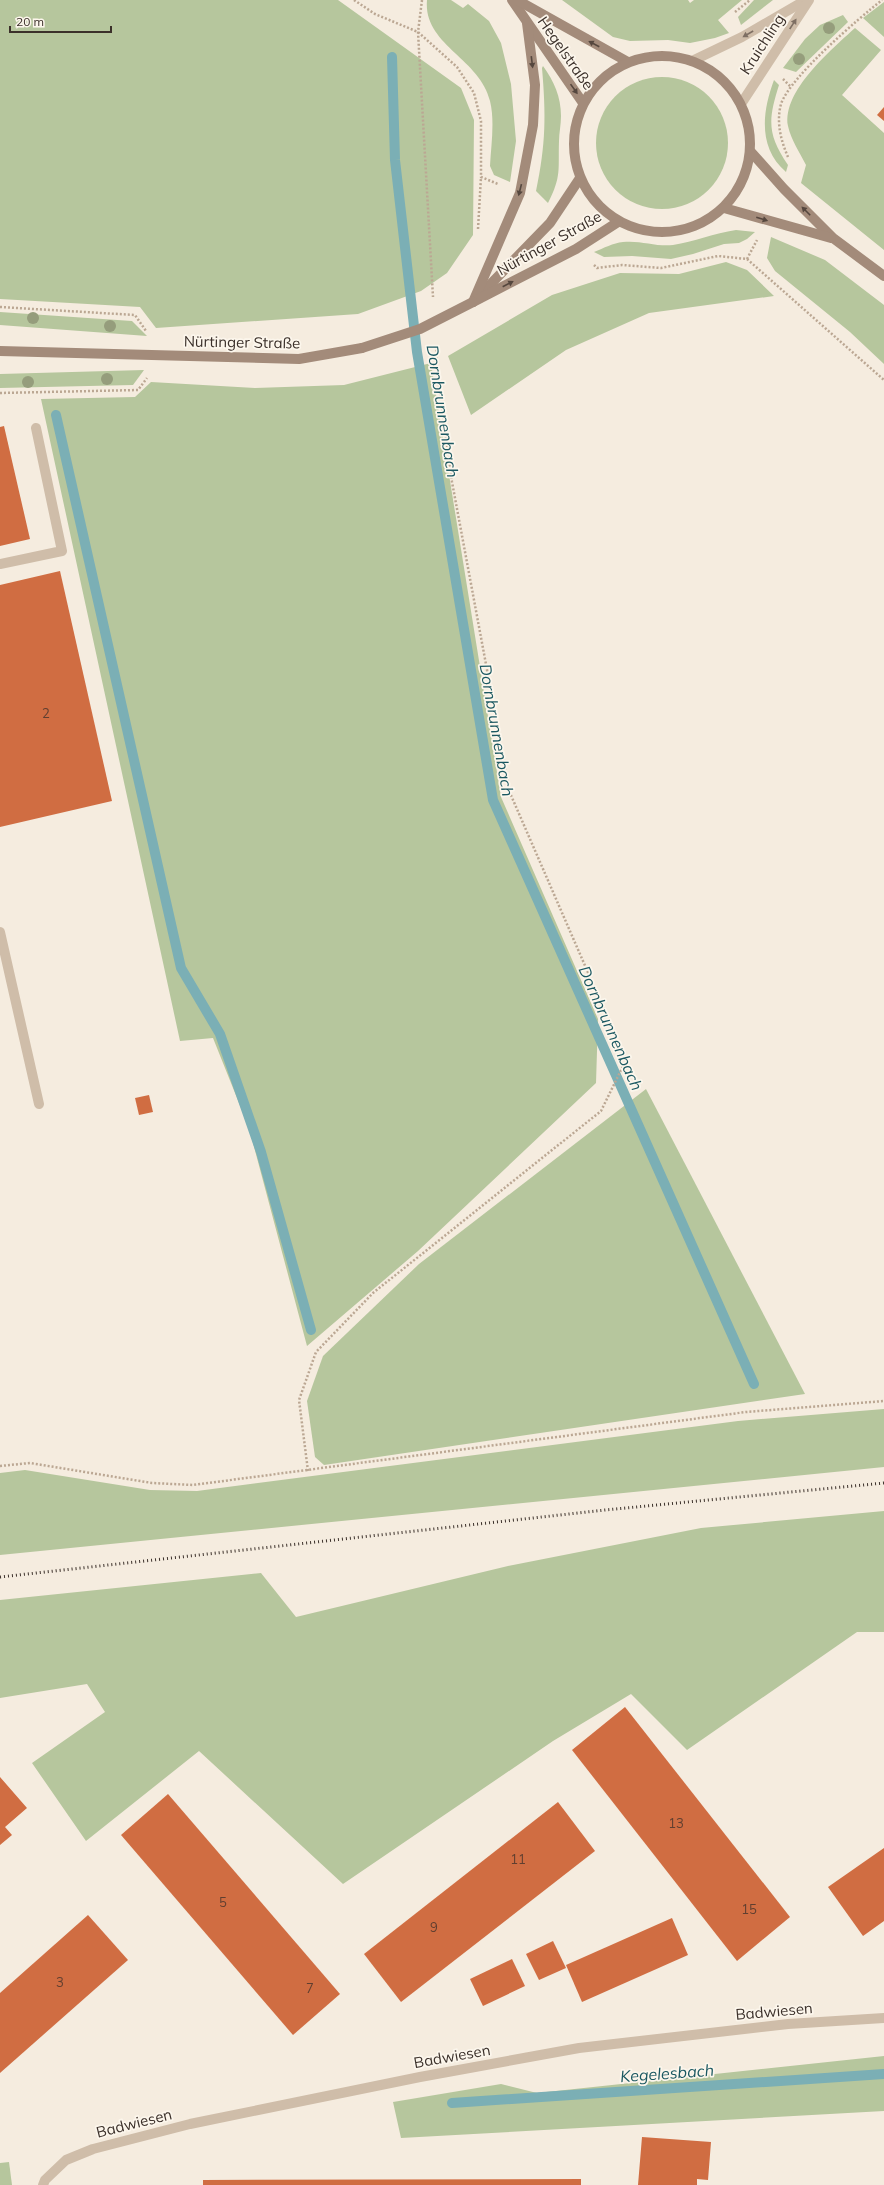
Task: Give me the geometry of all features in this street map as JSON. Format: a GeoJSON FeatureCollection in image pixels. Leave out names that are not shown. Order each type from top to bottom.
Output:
{"type":"FeatureCollection","features":[{"type":"Feature","properties":{"kind":"main road","name":"Hegelstraße"},"geometry":{"type":"LineString","coordinates":[[512,0],[584,103]]}},
{"type":"Feature","properties":{"kind":"main road","name":"Hegelstraße"},"geometry":{"type":"LineString","coordinates":[[517,0],[628,62]]}},
{"type":"Feature","properties":{"kind":"main road"},"geometry":{"type":"LineString","coordinates":[[473,302],[520,193],[533,125],[535,85],[527,23]]}},
{"type":"Feature","properties":{"kind":"main road"},"geometry":{"type":"LineString","coordinates":[[660,56],[692,61],[721,78],[741,104],[749,127],[751,152],[742,182],[724,208],[701,224],[673,233],[644,232],[618,222],[595,203],[580,178],[574,153],[575,128],[584,103],[602,79],[628,62],[660,56]]}},
{"type":"Feature","properties":{"kind":"main road"},"geometry":{"type":"LineString","coordinates":[[751,152],[784,189],[833,238],[884,276]]}},
{"type":"Feature","properties":{"kind":"main road","name":"Nürtinger Straße"},"geometry":{"type":"LineString","coordinates":[[473,302],[550,223],[580,178]]}},
{"type":"Feature","properties":{"kind":"main road"},"geometry":{"type":"LineString","coordinates":[[724,208],[833,238]]}},
{"type":"Feature","properties":{"kind":"main road","name":"Nürtinger Straße"},"geometry":{"type":"LineString","coordinates":[[0,351],[299,359],[362,348],[420,329],[576,249],[618,222]]}},
{"type":"Feature","properties":{"kind":"street","name":"Kruichling"},"geometry":{"type":"LineString","coordinates":[[692,61],[742,37],[807,0]]}},
{"type":"Feature","properties":{"kind":"street","name":"Kruichling"},"geometry":{"type":"LineString","coordinates":[[741,104],[807,0]]}},
{"type":"Feature","properties":{"kind":"street"},"geometry":{"type":"LineString","coordinates":[[0,564],[62,551],[36,428]]}},
{"type":"Feature","properties":{"kind":"street"},"geometry":{"type":"LineString","coordinates":[[0,932],[39,1104]]}},
{"type":"Feature","properties":{"kind":"street","name":"Badwiesen"},"geometry":{"type":"LineString","coordinates":[[43,2185],[45,2180],[66,2160],[93,2149],[190,2124],[420,2076],[579,2048],[788,2024],[884,2018]]}},
{"type":"Feature","properties":{"kind":"path"},"geometry":{"type":"LineString","coordinates":[[422,0],[418,32],[433,300]]}},
{"type":"Feature","properties":{"kind":"path"},"geometry":{"type":"LineString","coordinates":[[784,189],[794,169],[786,152],[778,125],[782,104],[790,86],[855,21],[882,0]]}},
{"type":"Feature","properties":{"kind":"path"},"geometry":{"type":"LineString","coordinates":[[747,259],[768,221]]}},
{"type":"Feature","properties":{"kind":"path"},"geometry":{"type":"LineString","coordinates":[[0,307],[134,315],[163,356],[138,390],[0,393]]}},
{"type":"Feature","properties":{"kind":"path"},"geometry":{"type":"LineString","coordinates":[[308,1471],[299,1400],[316,1352],[373,1293],[601,1111],[626,1060],[510,793],[452,482],[438,379],[435,339]]}},
{"type":"Feature","properties":{"kind":"path"},"geometry":{"type":"LineString","coordinates":[[0,1466],[30,1462],[152,1483],[193,1485],[746,1412],[884,1400]]}},
{"type":"Feature","properties":{"kind":"green space"},"geometry":{"type":"Polygon","coordinates":[[[0,0],[338,0],[461,88],[474,120],[473,235],[447,273],[421,291],[358,314],[156,328],[140,307],[0,299],[0,0]]]}},
{"type":"Feature","properties":{"kind":"green space"},"geometry":{"type":"Polygon","coordinates":[[[427,0],[451,0],[463,8],[468,4],[489,21],[501,43],[511,84],[516,141],[510,182],[494,175],[490,166],[492,117],[490,101],[484,86],[475,73],[434,29],[428,15],[427,0]]]}},
{"type":"Feature","properties":{"kind":"green space"},"geometry":{"type":"Polygon","coordinates":[[[562,0],[688,0],[690,3],[694,0],[742,0],[718,20],[729,33],[715,38],[690,43],[668,40],[630,41],[613,37],[562,0]]]}},
{"type":"Feature","properties":{"kind":"green space"},"geometry":{"type":"Polygon","coordinates":[[[754,0],[773,0],[741,25],[738,17],[754,0]]]}},
{"type":"Feature","properties":{"kind":"green space"},"geometry":{"type":"Polygon","coordinates":[[[884,2],[884,37],[863,18],[884,2]]]}},
{"type":"Feature","properties":{"kind":"green space"},"geometry":{"type":"Polygon","coordinates":[[[843,15],[848,22],[796,72],[783,68],[805,39],[820,25],[843,15]]]}},
{"type":"Feature","properties":{"kind":"green space"},"geometry":{"type":"Polygon","coordinates":[[[855,28],[881,50],[842,95],[884,133],[884,250],[801,183],[806,165],[793,141],[788,126],[788,113],[800,85],[822,59],[855,28]]]}},
{"type":"Feature","properties":{"kind":"green space"},"geometry":{"type":"Polygon","coordinates":[[[543,66],[556,90],[561,109],[558,172],[555,186],[548,203],[536,191],[542,159],[544,130],[543,66]]]}},
{"type":"Feature","properties":{"kind":"green space"},"geometry":{"type":"Polygon","coordinates":[[[669,77],[681,79],[693,84],[709,96],[721,112],[726,124],[728,143],[726,162],[721,174],[709,190],[693,202],[681,207],[655,209],[643,207],[631,202],[615,190],[603,174],[598,162],[596,136],[598,124],[603,112],[615,96],[631,84],[643,79],[669,77]]]}},
{"type":"Feature","properties":{"kind":"green space"},"geometry":{"type":"Polygon","coordinates":[[[774,80],[779,85],[771,118],[773,135],[781,154],[788,165],[786,172],[771,152],[765,129],[767,104],[774,80]]]}},
{"type":"Feature","properties":{"kind":"green space"},"geometry":{"type":"Polygon","coordinates":[[[736,230],[755,232],[747,239],[739,243],[724,244],[671,259],[632,256],[604,257],[594,252],[608,246],[629,242],[673,245],[736,230]]]}},
{"type":"Feature","properties":{"kind":"green space"},"geometry":{"type":"Polygon","coordinates":[[[771,237],[825,260],[884,305],[884,364],[850,332],[775,271],[767,258],[771,237]]]}},
{"type":"Feature","properties":{"kind":"green space"},"geometry":{"type":"Polygon","coordinates":[[[726,262],[747,270],[774,296],[649,313],[566,350],[471,415],[448,356],[552,295],[620,273],[679,274],[726,262]]]}},
{"type":"Feature","properties":{"kind":"green space"},"geometry":{"type":"Polygon","coordinates":[[[0,312],[132,321],[147,336],[0,325],[0,312]]]}},
{"type":"Feature","properties":{"kind":"green space"},"geometry":{"type":"Polygon","coordinates":[[[431,363],[501,797],[598,1019],[596,1083],[418,1251],[307,1346],[249,1128],[213,1038],[180,1041],[41,399],[135,397],[151,382],[255,388],[344,385],[431,363]]]}},
{"type":"Feature","properties":{"kind":"green space"},"geometry":{"type":"Polygon","coordinates":[[[144,370],[133,385],[0,388],[0,374],[144,370]]]}},
{"type":"Feature","properties":{"kind":"green space"},"geometry":{"type":"Polygon","coordinates":[[[646,1089],[805,1394],[324,1465],[315,1457],[307,1401],[323,1356],[419,1264],[646,1089]]]}},
{"type":"Feature","properties":{"kind":"green space"},"geometry":{"type":"Polygon","coordinates":[[[884,1409],[884,1467],[0,1555],[0,1473],[25,1470],[150,1490],[197,1491],[738,1421],[884,1409]]]}},
{"type":"Feature","properties":{"kind":"green space"},"geometry":{"type":"Polygon","coordinates":[[[884,1511],[884,1632],[857,1632],[687,1750],[631,1694],[553,1741],[343,1884],[199,1751],[86,1841],[32,1763],[105,1712],[87,1684],[0,1698],[0,1600],[261,1573],[296,1617],[508,1566],[701,1528],[884,1511]]]}},
{"type":"Feature","properties":{"kind":"green space"},"geometry":{"type":"Polygon","coordinates":[[[884,2056],[884,2111],[401,2138],[393,2102],[501,2084],[537,2093],[884,2056]]]}},
{"type":"Feature","properties":{"kind":"green space"},"geometry":{"type":"Polygon","coordinates":[[[9,2162],[12,2185],[0,2185],[0,2163],[9,2162]]]}},
{"type":"Feature","properties":{"kind":"building"},"geometry":{"type":"Polygon","coordinates":[[[884,107],[884,121],[877,115],[884,107]]]}},
{"type":"Feature","properties":{"kind":"building"},"geometry":{"type":"Polygon","coordinates":[[[4,426],[30,539],[0,546],[0,427],[4,426]]]}},
{"type":"Feature","properties":{"kind":"building"},"geometry":{"type":"Polygon","coordinates":[[[60,571],[112,801],[0,827],[0,585],[60,571]]]}},
{"type":"Feature","properties":{"kind":"building"},"geometry":{"type":"Polygon","coordinates":[[[149,1095],[153,1112],[139,1115],[135,1098],[149,1095]]]}},
{"type":"Feature","properties":{"kind":"building"},"geometry":{"type":"Polygon","coordinates":[[[625,1707],[790,1917],[737,1961],[572,1750],[625,1707]]]}},
{"type":"Feature","properties":{"kind":"building"},"geometry":{"type":"Polygon","coordinates":[[[0,1777],[27,1808],[5,1827],[12,1835],[0,1845],[0,1777]]]}},
{"type":"Feature","properties":{"kind":"building"},"geometry":{"type":"Polygon","coordinates":[[[168,1794],[340,1994],[293,2035],[121,1835],[168,1794]]]}},
{"type":"Feature","properties":{"kind":"building"},"geometry":{"type":"Polygon","coordinates":[[[558,1802],[595,1851],[401,2002],[364,1954],[558,1802]]]}},
{"type":"Feature","properties":{"kind":"building"},"geometry":{"type":"Polygon","coordinates":[[[884,1848],[884,1921],[863,1936],[828,1887],[884,1848]]]}},
{"type":"Feature","properties":{"kind":"building"},"geometry":{"type":"Polygon","coordinates":[[[88,1915],[128,1960],[0,2073],[0,1993],[88,1915]]]}},
{"type":"Feature","properties":{"kind":"building"},"geometry":{"type":"Polygon","coordinates":[[[672,1918],[688,1955],[582,2002],[566,1965],[672,1918]]]}},
{"type":"Feature","properties":{"kind":"building"},"geometry":{"type":"Polygon","coordinates":[[[553,1941],[566,1968],[539,1980],[526,1954],[553,1941]]]}},
{"type":"Feature","properties":{"kind":"building"},"geometry":{"type":"Polygon","coordinates":[[[512,1959],[525,1986],[483,2006],[470,1979],[512,1959]]]}},
{"type":"Feature","properties":{"kind":"building"},"geometry":{"type":"Polygon","coordinates":[[[642,2137],[711,2142],[708,2180],[697,2179],[697,2185],[638,2185],[642,2137]]]}},
{"type":"Feature","properties":{"kind":"building"},"geometry":{"type":"Polygon","coordinates":[[[581,2179],[581,2185],[203,2185],[203,2180],[581,2179]]]}},
{"type":"Feature","properties":{"kind":"waterway","name":"Dornbrunnenbach"},"geometry":{"type":"LineString","coordinates":[[392,57],[395,160],[417,352],[493,800],[754,1384]]}},
{"type":"Feature","properties":{"kind":"waterway"},"geometry":{"type":"LineString","coordinates":[[56,415],[181,968],[220,1034],[261,1152],[311,1330]]}},
{"type":"Feature","properties":{"kind":"waterway","name":"Kegelesbach"},"geometry":{"type":"LineString","coordinates":[[452,2103],[884,2074]]}},
{"type":"Feature","properties":{"kind":"railway"},"geometry":{"type":"LineString","coordinates":[[0,1577],[605,1510],[884,1483]]}}]}
